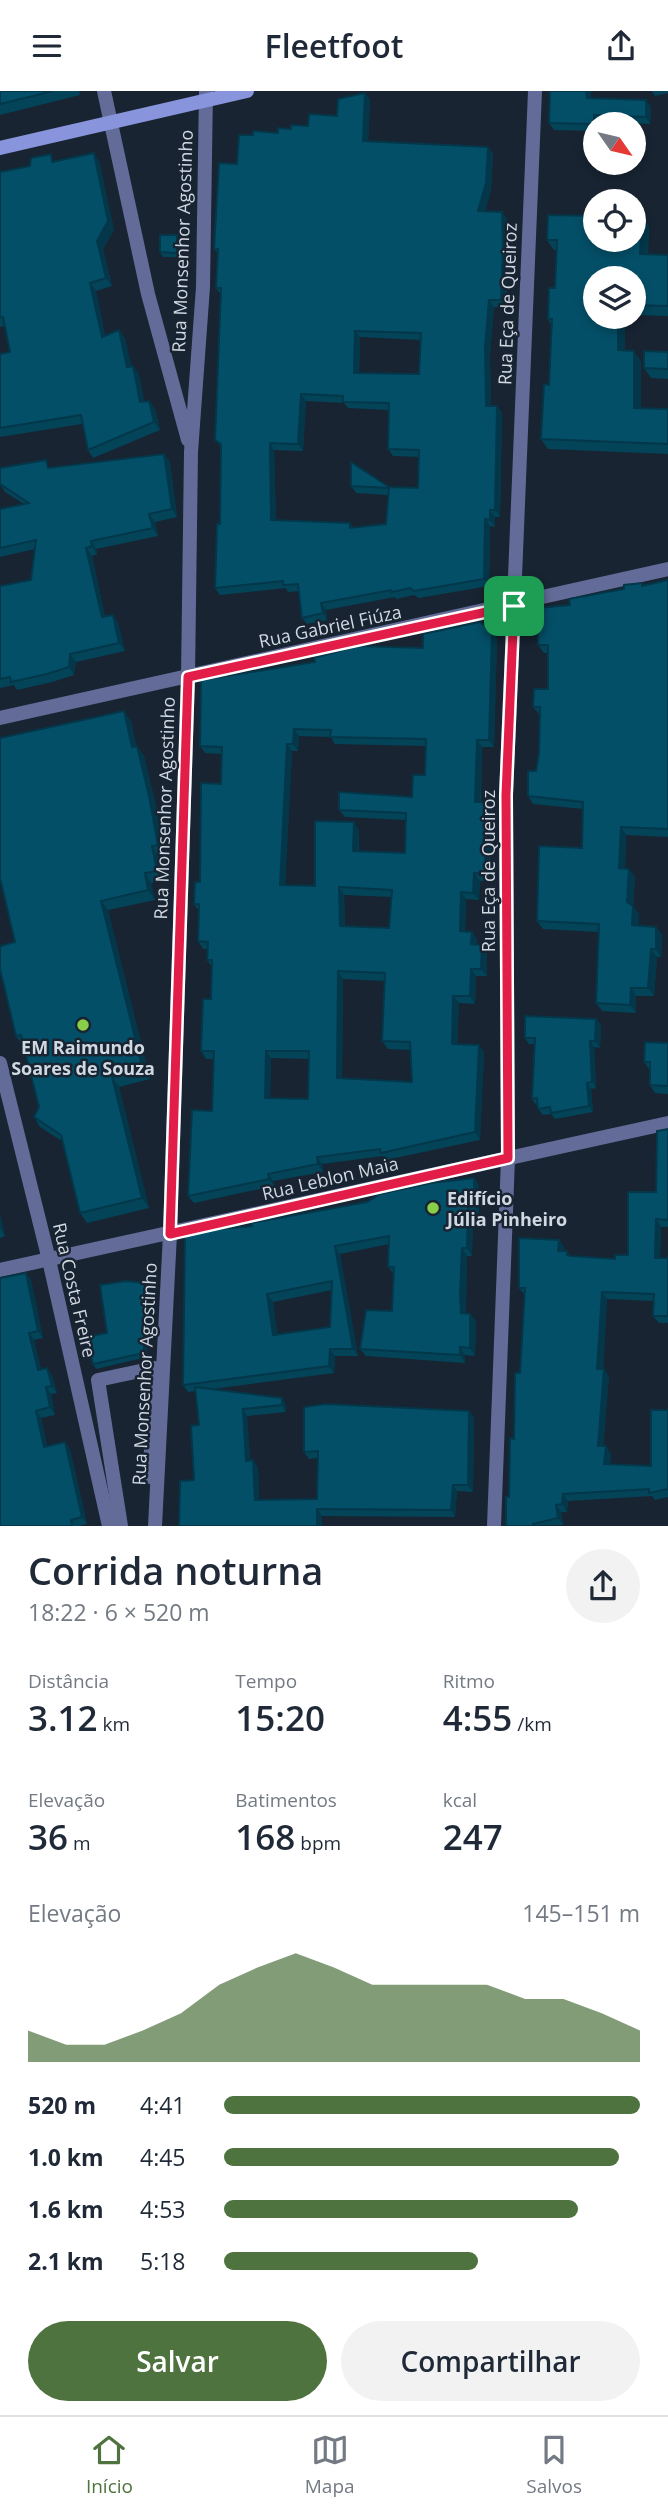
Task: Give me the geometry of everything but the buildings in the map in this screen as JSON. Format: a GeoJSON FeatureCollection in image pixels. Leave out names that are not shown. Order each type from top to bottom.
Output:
{"type":"FeatureCollection","features":[{"type":"Feature","properties":{"kind":"street"},"geometry":{"type":"LineString","coordinates":[[104,91],[148,294],[191,452]]}},
{"type":"Feature","properties":{"kind":"street"},"geometry":{"type":"LineString","coordinates":[[0,148],[111,123],[205,96],[247,91]]}},
{"type":"Feature","properties":{"kind":"street","name":"Rua Eça de Queiroz"},"geometry":{"type":"LineString","coordinates":[[494,1526],[508,1158],[506,795],[535,91]]}},
{"type":"Feature","properties":{"kind":"street","name":"Rua Monsenhor Agostinho"},"geometry":{"type":"LineString","coordinates":[[155,1526],[170,1234],[188,677],[191,452],[203,287],[205,96]]}},
{"type":"Feature","properties":{"kind":"street","name":"Rua Gabriel Fiúza"},"geometry":{"type":"LineString","coordinates":[[0,718],[514,606],[668,569]]}},
{"type":"Feature","properties":{"kind":"street","name":"Rua Costa Freire"},"geometry":{"type":"LineString","coordinates":[[0,1063],[49,1260],[108,1526]]}},
{"type":"Feature","properties":{"kind":"street","name":"Rua Leblon Maia"},"geometry":{"type":"LineString","coordinates":[[0,1271],[668,1123]]}},
{"type":"Feature","properties":{"kind":"street"},"geometry":{"type":"LineString","coordinates":[[121,1526],[98,1381],[154,1368],[148,1526]]}},
{"type":"Feature","properties":{"kind":"place","name":"EM Raimundo Soares de Souza"},"geometry":{"type":"Point","coordinates":[83,1025]}},
{"type":"Feature","properties":{"kind":"place","name":"Edifício Júlia Pinheiro"},"geometry":{"type":"Point","coordinates":[433,1208]}},
{"type":"Feature","properties":{"kind":"route"},"geometry":{"type":"LineString","coordinates":[[514,606],[506,795],[508,1158],[170,1234],[188,677],[514,606]]}}]}
